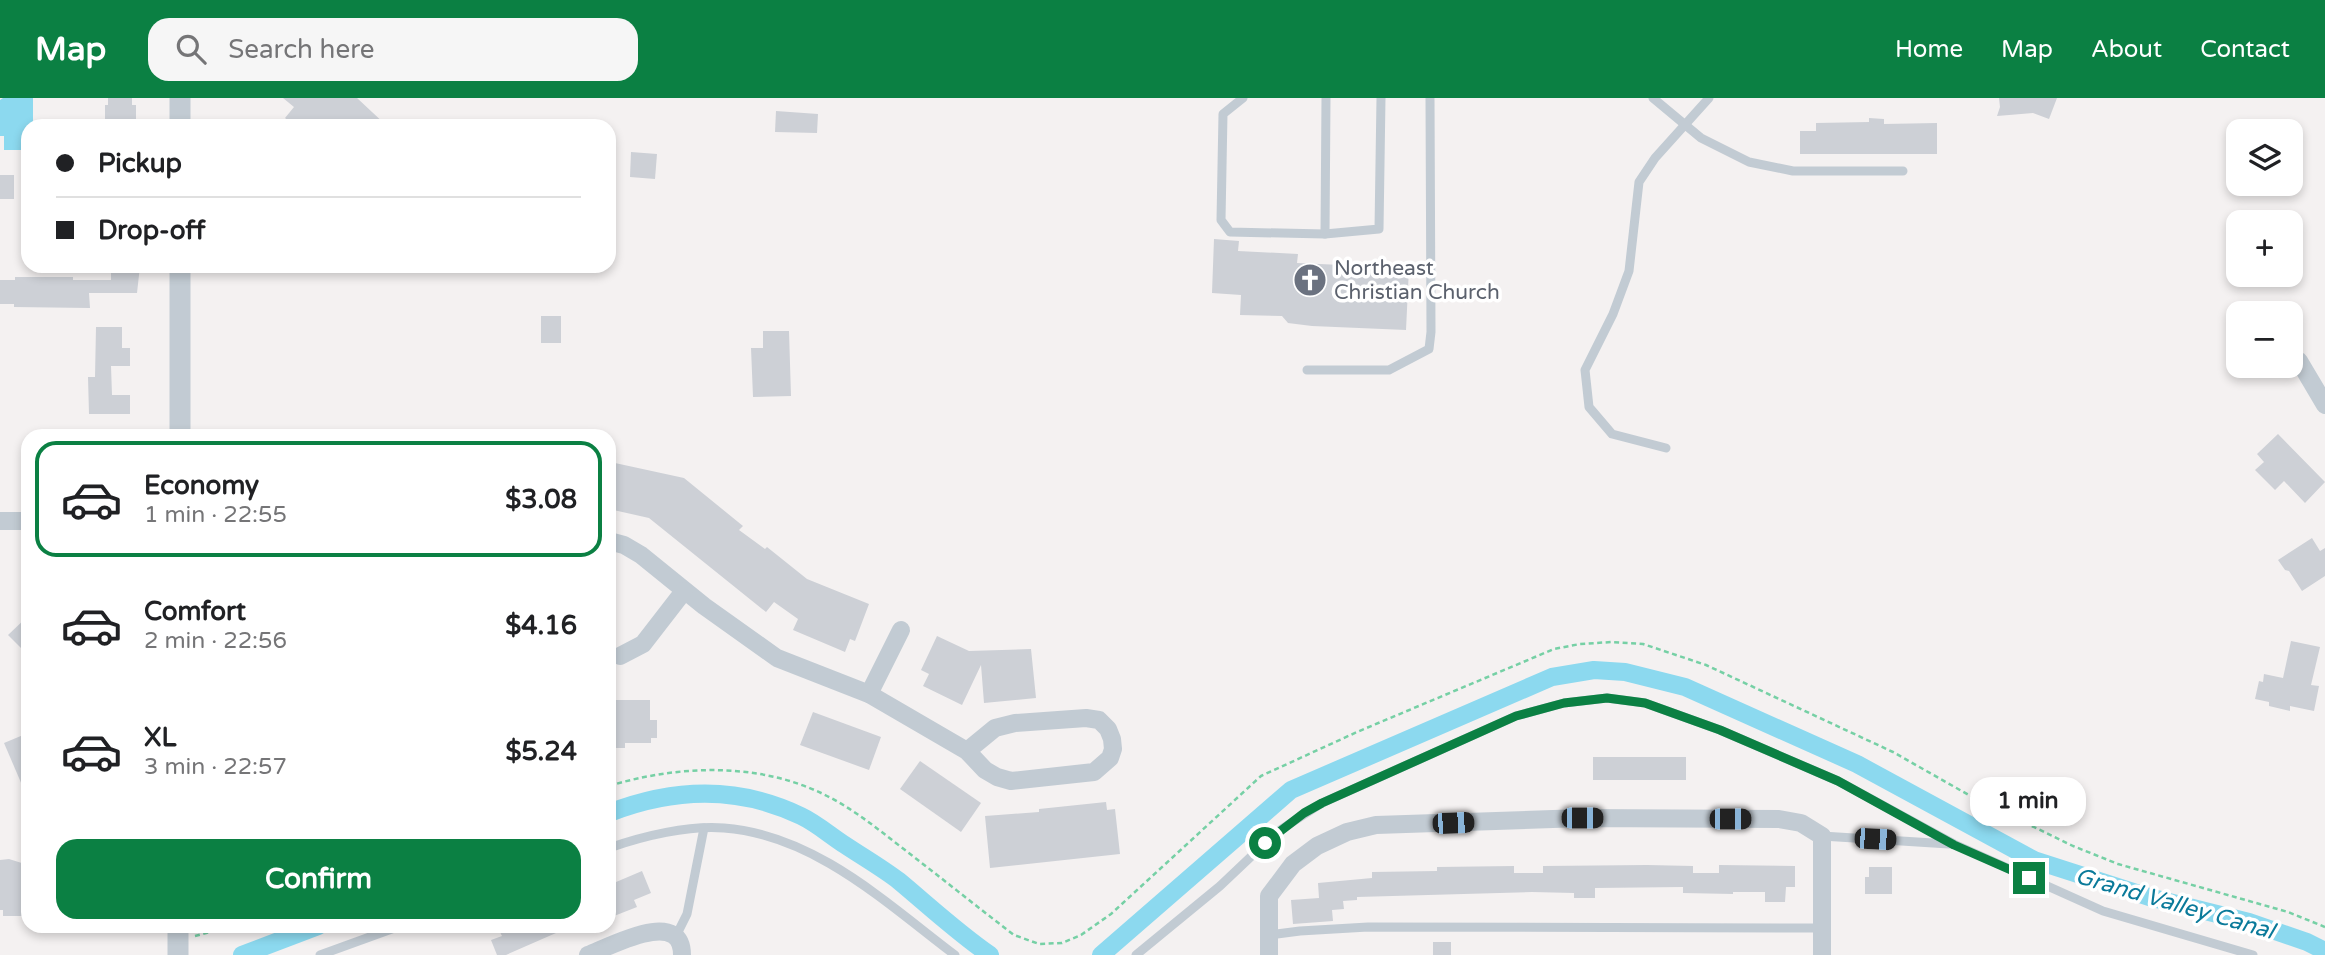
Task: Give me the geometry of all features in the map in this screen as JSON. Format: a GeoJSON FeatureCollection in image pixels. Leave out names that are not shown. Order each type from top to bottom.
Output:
{"type":"FeatureCollection","features":[{"type":"Feature","properties":{"kind":"street"},"geometry":{"type":"LineString","coordinates":[[180,98],[180,119]]}},
{"type":"Feature","properties":{"kind":"street"},"geometry":{"type":"LineString","coordinates":[[180,273],[180,429]]}},
{"type":"Feature","properties":{"kind":"street"},"geometry":{"type":"LineString","coordinates":[[2303,366],[2325,405]]}},
{"type":"Feature","properties":{"kind":"street"},"geometry":{"type":"LineString","coordinates":[[0,521],[21,521]]}},
{"type":"Feature","properties":{"kind":"street"},"geometry":{"type":"LineString","coordinates":[[616,543],[642,555],[754,644],[777,658],[869,694],[967,751],[991,774],[1011,781],[1094,772],[1110,758],[1113,749],[1108,729],[1099,720],[1086,718],[1015,723],[995,728],[967,751]]}},
{"type":"Feature","properties":{"kind":"street"},"geometry":{"type":"LineString","coordinates":[[620,656],[643,644],[684,591]]}},
{"type":"Feature","properties":{"kind":"street"},"geometry":{"type":"LineString","coordinates":[[869,694],[901,630]]}},
{"type":"Feature","properties":{"kind":"street"},"geometry":{"type":"LineString","coordinates":[[1269,955],[1269,896],[1293,864],[1317,846],[1347,832],[1376,825],[1582,818],[1779,819],[1801,822],[1822,836],[1822,955]]}},
{"type":"Feature","properties":{"kind":"street"},"geometry":{"type":"LineString","coordinates":[[588,955],[641,934],[662,931],[676,936],[682,946],[682,955]]}},
{"type":"Feature","properties":{"kind":"lane"},"geometry":{"type":"LineString","coordinates":[[1243,98],[1223,114],[1220,220],[1230,232],[1325,234],[1379,229],[1381,98]]}},
{"type":"Feature","properties":{"kind":"lane"},"geometry":{"type":"LineString","coordinates":[[1325,234],[1326,98]]}},
{"type":"Feature","properties":{"kind":"lane"},"geometry":{"type":"LineString","coordinates":[[1307,370],[1389,370],[1429,349],[1430,98]]}},
{"type":"Feature","properties":{"kind":"lane"},"geometry":{"type":"LineString","coordinates":[[1653,98],[1701,138],[1749,162],[1793,171],[1903,171]]}},
{"type":"Feature","properties":{"kind":"lane"},"geometry":{"type":"LineString","coordinates":[[1666,448],[1612,434],[1589,407],[1585,370],[1613,314],[1629,271],[1639,182],[1655,158],[1709,98]]}},
{"type":"Feature","properties":{"kind":"lane"},"geometry":{"type":"LineString","coordinates":[[1136,955],[1220,886],[1277,832],[1304,813],[1516,716],[1564,703],[1607,698],[1645,703],[1720,730],[1838,781],[1954,845],[2104,911],[2253,955]]}},
{"type":"Feature","properties":{"kind":"lane"},"geometry":{"type":"LineString","coordinates":[[616,846],[650,835],[704,828],[740,830],[790,844],[822,859],[854,879],[955,955]]}},
{"type":"Feature","properties":{"kind":"lane"},"geometry":{"type":"LineString","coordinates":[[676,936],[687,914],[704,828]]}},
{"type":"Feature","properties":{"kind":"lane"},"geometry":{"type":"LineString","coordinates":[[1822,836],[1954,845]]}},
{"type":"Feature","properties":{"kind":"lane"},"geometry":{"type":"LineString","coordinates":[[1269,935],[1368,927],[1822,928]]}},
{"type":"Feature","properties":{"kind":"lane"},"geometry":{"type":"LineString","coordinates":[[320,955],[381,933]]}},
{"type":"Feature","properties":{"kind":"path"},"geometry":{"type":"LineString","coordinates":[[616,784],[667,772],[699,770],[773,776],[802,786],[829,797],[861,816],[1014,935],[1039,944],[1062,943],[1081,935],[1111,914],[1261,776],[1357,732],[1554,649],[1612,642],[1643,644],[1706,665],[1838,725],[1894,752],[1974,799],[2073,846],[2118,864],[2288,912],[2325,927]]}},
{"type":"Feature","properties":{"kind":"path"},"geometry":{"type":"LineString","coordinates":[[178,942],[208,933]]}},
{"type":"Feature","properties":{"kind":"water"},"geometry":{"type":"Polygon","coordinates":[[[33,98],[33,119],[21,119],[21,150],[4,150],[4,136],[0,136],[0,100],[33,98]]]}},
{"type":"Feature","properties":{"kind":"building"},"geometry":{"type":"Polygon","coordinates":[[[108,98],[132,98],[132,105],[136,105],[136,119],[105,119],[105,105],[108,105],[108,98]]]}},
{"type":"Feature","properties":{"kind":"building"},"geometry":{"type":"Polygon","coordinates":[[[283,98],[357,98],[380,119],[286,119],[294,107],[283,98]]]}},
{"type":"Feature","properties":{"kind":"building"},"geometry":{"type":"Polygon","coordinates":[[[1999,98],[2057,98],[2049,119],[2033,113],[1997,116],[1999,98]]]}},
{"type":"Feature","properties":{"kind":"building"},"geometry":{"type":"Polygon","coordinates":[[[776,111],[818,114],[817,133],[775,132],[776,111]]]}},
{"type":"Feature","properties":{"kind":"building"},"geometry":{"type":"Polygon","coordinates":[[[1869,118],[1884,119],[1884,124],[1937,123],[1937,154],[1800,154],[1800,131],[1816,131],[1816,123],[1869,122],[1869,118]]]}},
{"type":"Feature","properties":{"kind":"building"},"geometry":{"type":"Polygon","coordinates":[[[631,152],[657,154],[655,179],[630,177],[631,152]]]}},
{"type":"Feature","properties":{"kind":"building"},"geometry":{"type":"Polygon","coordinates":[[[0,175],[14,175],[14,199],[0,199],[0,175]]]}},
{"type":"Feature","properties":{"kind":"building","name":"Northeast Christian Church"},"geometry":{"type":"Polygon","coordinates":[[[1214,239],[1239,241],[1238,251],[1298,254],[1297,263],[1409,268],[1406,330],[1312,326],[1288,323],[1282,316],[1240,315],[1241,295],[1212,293],[1214,239]]]}},
{"type":"Feature","properties":{"kind":"building"},"geometry":{"type":"Polygon","coordinates":[[[111,273],[139,273],[137,293],[89,293],[90,308],[14,307],[14,304],[0,304],[0,280],[15,280],[15,277],[73,277],[73,280],[111,280],[111,273]]]}},
{"type":"Feature","properties":{"kind":"building"},"geometry":{"type":"Polygon","coordinates":[[[541,316],[561,316],[561,343],[541,343],[541,316]]]}},
{"type":"Feature","properties":{"kind":"building"},"geometry":{"type":"Polygon","coordinates":[[[96,327],[122,327],[122,348],[130,348],[130,366],[111,366],[112,395],[130,395],[130,414],[89,414],[88,377],[95,377],[96,327]]]}},
{"type":"Feature","properties":{"kind":"building"},"geometry":{"type":"Polygon","coordinates":[[[763,331],[789,331],[791,396],[753,397],[751,348],[763,348],[763,331]]]}},
{"type":"Feature","properties":{"kind":"building"},"geometry":{"type":"Polygon","coordinates":[[[2278,434],[2325,482],[2305,503],[2284,481],[2275,490],[2255,470],[2264,462],[2257,454],[2278,434]]]}},
{"type":"Feature","properties":{"kind":"building"},"geometry":{"type":"Polygon","coordinates":[[[616,463],[684,478],[743,526],[739,530],[765,549],[767,547],[807,579],[869,604],[855,641],[850,639],[845,652],[793,630],[798,619],[774,602],[766,612],[649,518],[616,511],[616,463]]]}},
{"type":"Feature","properties":{"kind":"building"},"geometry":{"type":"Polygon","coordinates":[[[2312,538],[2320,551],[2325,548],[2325,576],[2302,591],[2278,560],[2312,538]]]}},
{"type":"Feature","properties":{"kind":"building"},"geometry":{"type":"Polygon","coordinates":[[[21,623],[21,648],[8,635],[21,623]]]}},
{"type":"Feature","properties":{"kind":"building"},"geometry":{"type":"Polygon","coordinates":[[[937,636],[969,651],[1031,649],[1036,698],[984,703],[981,665],[962,705],[923,686],[929,674],[921,670],[937,636]]]}},
{"type":"Feature","properties":{"kind":"building"},"geometry":{"type":"Polygon","coordinates":[[[2291,641],[2320,647],[2311,685],[2319,686],[2314,711],[2290,706],[2290,711],[2255,699],[2259,681],[2263,682],[2264,674],[2283,678],[2291,641]]]}},
{"type":"Feature","properties":{"kind":"building"},"geometry":{"type":"Polygon","coordinates":[[[616,700],[650,700],[650,720],[657,720],[657,738],[651,738],[651,743],[625,743],[625,748],[616,748],[616,700]]]}},
{"type":"Feature","properties":{"kind":"building"},"geometry":{"type":"Polygon","coordinates":[[[813,712],[881,737],[869,770],[800,745],[813,712]]]}},
{"type":"Feature","properties":{"kind":"building"},"geometry":{"type":"Polygon","coordinates":[[[21,736],[21,783],[4,743],[21,736]]]}},
{"type":"Feature","properties":{"kind":"building"},"geometry":{"type":"Polygon","coordinates":[[[1593,757],[1686,757],[1686,780],[1593,780],[1593,757]]]}},
{"type":"Feature","properties":{"kind":"building"},"geometry":{"type":"Polygon","coordinates":[[[920,761],[981,803],[961,832],[900,789],[920,761]]]}},
{"type":"Feature","properties":{"kind":"building"},"geometry":{"type":"Polygon","coordinates":[[[1106,802],[1107,810],[1115,809],[1120,854],[990,868],[985,816],[1039,812],[1039,809],[1106,802]]]}},
{"type":"Feature","properties":{"kind":"building"},"geometry":{"type":"Polygon","coordinates":[[[9,859],[21,863],[21,916],[3,916],[3,910],[0,910],[0,860],[9,859]]]}},
{"type":"Feature","properties":{"kind":"building"},"geometry":{"type":"Polygon","coordinates":[[[1647,865],[1693,866],[1693,873],[1719,873],[1719,865],[1795,866],[1795,887],[1786,887],[1785,902],[1765,902],[1765,892],[1683,893],[1683,887],[1595,888],[1595,898],[1574,898],[1574,893],[1532,892],[1357,897],[1357,900],[1343,901],[1344,909],[1332,910],[1333,921],[1293,924],[1291,900],[1319,898],[1318,883],[1372,878],[1372,872],[1437,871],[1437,867],[1514,866],[1514,873],[1543,873],[1543,866],[1647,865]]]}},
{"type":"Feature","properties":{"kind":"building"},"geometry":{"type":"Polygon","coordinates":[[[1869,867],[1892,867],[1892,894],[1865,894],[1865,877],[1869,877],[1869,867]]]}},
{"type":"Feature","properties":{"kind":"building"},"geometry":{"type":"Polygon","coordinates":[[[642,871],[651,893],[634,900],[637,907],[616,915],[616,882],[642,871]]]}},
{"type":"Feature","properties":{"kind":"building"},"geometry":{"type":"Polygon","coordinates":[[[500,933],[556,933],[506,955],[497,955],[491,940],[502,936],[500,933]]]}},
{"type":"Feature","properties":{"kind":"building"},"geometry":{"type":"Polygon","coordinates":[[[1433,942],[1451,942],[1451,955],[1433,955],[1433,942]]]}},
{"type":"Feature","properties":{"kind":"waterway","name":"Grand Valley Canal"},"geometry":{"type":"LineString","coordinates":[[1101,955],[1291,790],[1552,677],[1594,670],[1625,672],[1685,687],[1857,764],[2034,860],[2149,897],[2249,922],[2325,951]]}},
{"type":"Feature","properties":{"kind":"waterway","name":"Grand Valley Canal"},"geometry":{"type":"LineString","coordinates":[[616,811],[657,799],[705,794],[729,795],[777,806],[812,822],[899,881],[990,955]]}},
{"type":"Feature","properties":{"kind":"waterway","name":"Grand Valley Canal"},"geometry":{"type":"LineString","coordinates":[[242,955],[300,933]]}},
{"type":"Feature","properties":{"kind":"place","name":"Northeast Christian Church"},"geometry":{"type":"Point","coordinates":[1310,280]}},
{"type":"Feature","properties":{"kind":"route"},"geometry":{"type":"LineString","coordinates":[[1265,843],[1304,813],[1322,803],[1516,716],[1564,703],[1607,698],[1645,703],[1720,730],[1838,781],[1954,845],[2029,878]]}}]}
